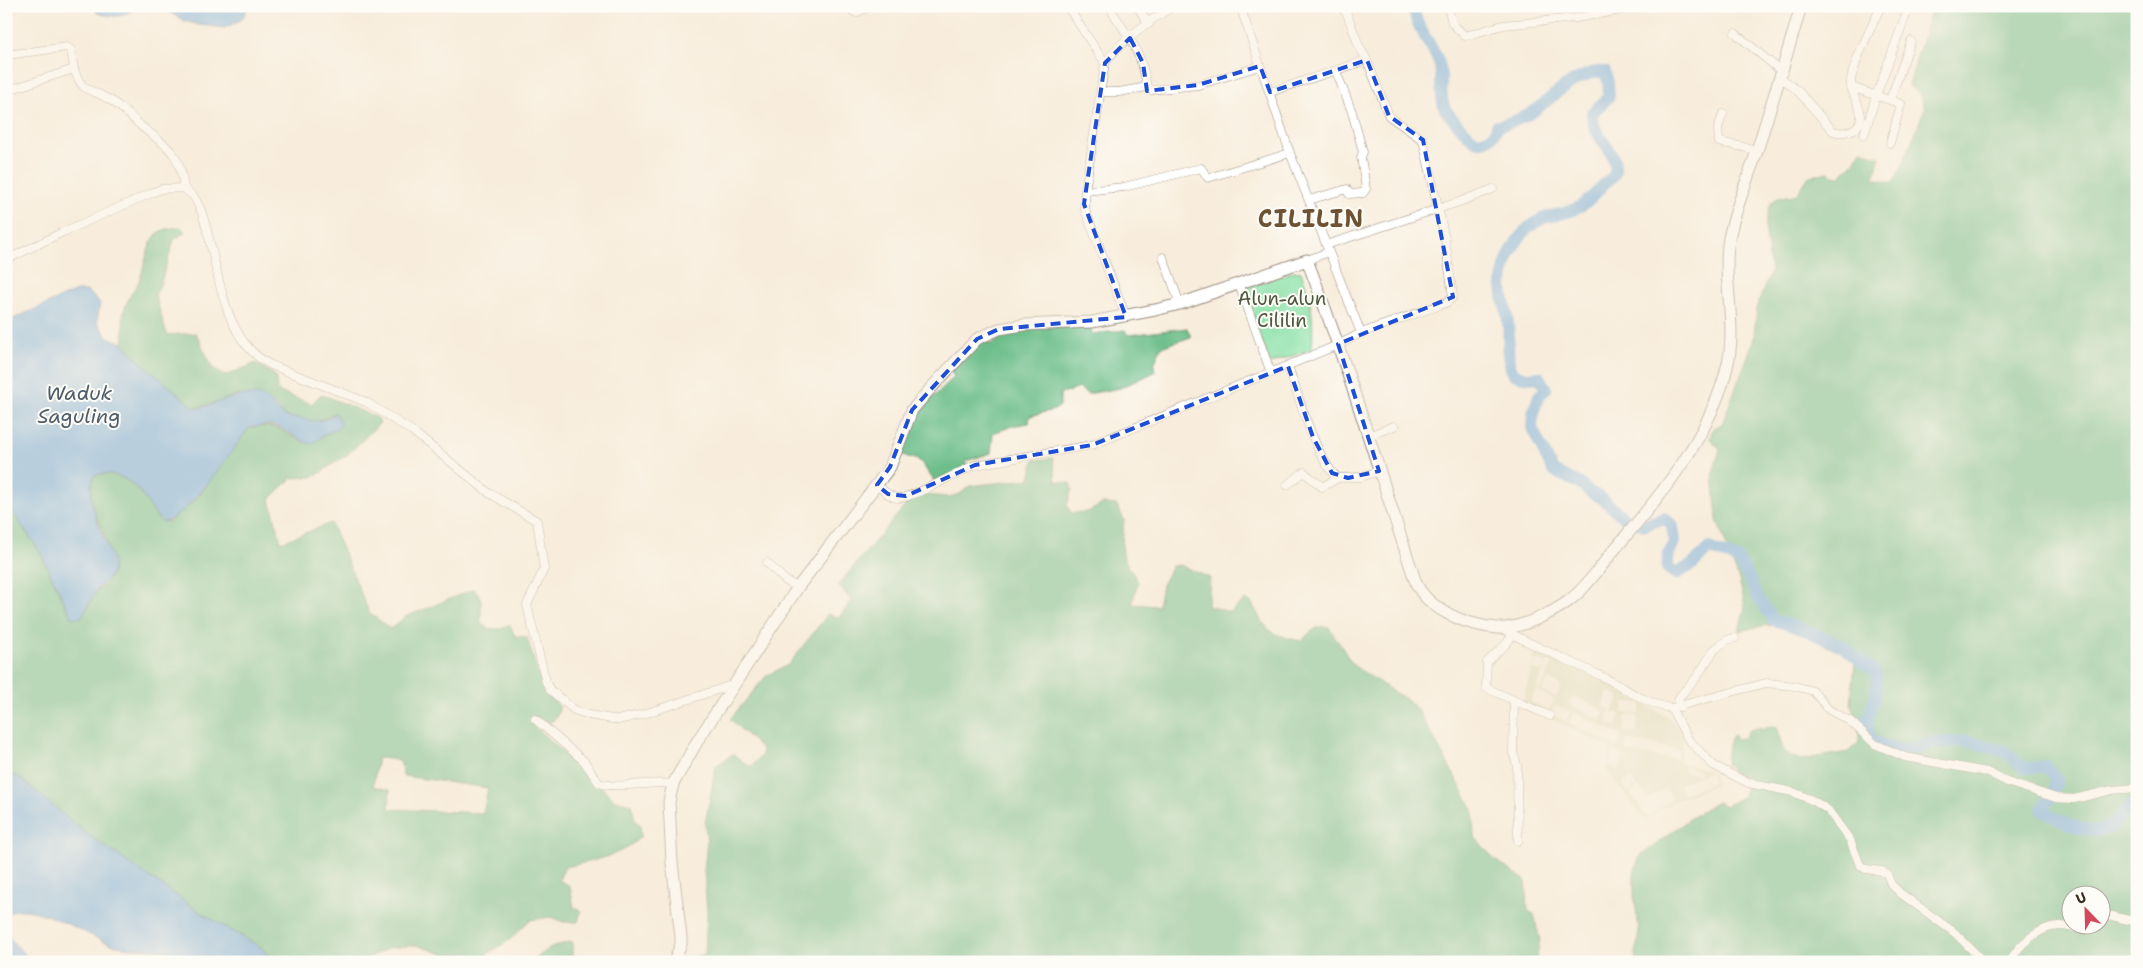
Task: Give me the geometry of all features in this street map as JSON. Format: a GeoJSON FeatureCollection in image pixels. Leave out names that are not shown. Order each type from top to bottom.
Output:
{"type":"FeatureCollection","features":[{"type":"Feature","properties":{"kind":"main road"},"geometry":{"type":"LineString","coordinates":[[674,961],[681,937],[672,863],[669,802],[673,784],[698,740],[798,587],[890,467],[912,410],[977,339],[1008,326],[1092,322],[1126,316],[1180,304],[1307,260],[1338,345],[1416,583],[1422,594],[1446,613],[1487,627],[1508,631],[1545,615],[1571,599],[1647,512],[1694,445],[1720,390],[1726,371],[1731,342],[1729,239],[1801,6]]}},
{"type":"Feature","properties":{"kind":"street"},"geometry":{"type":"LineString","coordinates":[[845,6],[856,13],[872,6]]}},
{"type":"Feature","properties":{"kind":"street"},"geometry":{"type":"LineString","coordinates":[[1067,6],[1105,63]]}},
{"type":"Feature","properties":{"kind":"street"},"geometry":{"type":"LineString","coordinates":[[1137,6],[1149,24]]}},
{"type":"Feature","properties":{"kind":"street"},"geometry":{"type":"LineString","coordinates":[[1126,316],[1084,210],[1085,191],[1105,63],[1110,55],[1130,38],[1174,6]]}},
{"type":"Feature","properties":{"kind":"street"},"geometry":{"type":"LineString","coordinates":[[1240,6],[1290,153],[1361,333]]}},
{"type":"Feature","properties":{"kind":"street"},"geometry":{"type":"LineString","coordinates":[[877,485],[896,498],[943,481],[975,465],[1004,459],[1031,457],[1092,445],[1270,374],[1361,333],[1452,300],[1445,239],[1423,140],[1389,116],[1367,60],[1341,6]]}},
{"type":"Feature","properties":{"kind":"street"},"geometry":{"type":"LineString","coordinates":[[1448,6],[1452,24],[1465,36],[1503,24],[1576,18],[1644,6]]}},
{"type":"Feature","properties":{"kind":"street"},"geometry":{"type":"LineString","coordinates":[[1735,32],[1781,74],[1838,133],[1856,128],[1861,122],[1861,115],[1851,87],[1851,81],[1881,6]]}},
{"type":"Feature","properties":{"kind":"street"},"geometry":{"type":"LineString","coordinates":[[1864,135],[1876,96],[1907,12]]}},
{"type":"Feature","properties":{"kind":"street"},"geometry":{"type":"LineString","coordinates":[[1113,13],[1130,38],[1142,63],[1147,87]]}},
{"type":"Feature","properties":{"kind":"street"},"geometry":{"type":"LineString","coordinates":[[1890,100],[1911,41]]}},
{"type":"Feature","properties":{"kind":"street"},"geometry":{"type":"LineString","coordinates":[[6,56],[67,47],[71,50],[74,69],[79,82],[86,90],[114,102],[171,150],[181,169],[184,188],[200,208],[230,317],[239,337],[251,353],[258,359],[271,365],[366,402],[412,431],[489,493],[537,521],[544,570],[527,606],[546,682],[558,699],[574,710],[618,720],[644,714],[734,684]]}},
{"type":"Feature","properties":{"kind":"street"},"geometry":{"type":"LineString","coordinates":[[1270,92],[1367,60]]}},
{"type":"Feature","properties":{"kind":"street"},"geometry":{"type":"LineString","coordinates":[[1101,92],[1119,92],[1147,87],[1151,90],[1198,85],[1260,66]]}},
{"type":"Feature","properties":{"kind":"street"},"geometry":{"type":"LineString","coordinates":[[6,91],[74,69]]}},
{"type":"Feature","properties":{"kind":"street"},"geometry":{"type":"LineString","coordinates":[[1308,200],[1347,189],[1349,194],[1363,193],[1366,189],[1361,157],[1363,152],[1352,112],[1336,71]]}},
{"type":"Feature","properties":{"kind":"street"},"geometry":{"type":"LineString","coordinates":[[1851,87],[1900,103],[1902,108],[1890,143]]}},
{"type":"Feature","properties":{"kind":"street"},"geometry":{"type":"LineString","coordinates":[[1723,114],[1718,128],[1720,142],[1757,150]]}},
{"type":"Feature","properties":{"kind":"street"},"geometry":{"type":"LineString","coordinates":[[1085,191],[1124,187],[1201,168],[1208,178],[1290,153]]}},
{"type":"Feature","properties":{"kind":"street"},"geometry":{"type":"LineString","coordinates":[[6,260],[63,232],[161,189],[184,188]]}},
{"type":"Feature","properties":{"kind":"street"},"geometry":{"type":"LineString","coordinates":[[1307,260],[1327,249],[1493,188]]}},
{"type":"Feature","properties":{"kind":"street"},"geometry":{"type":"LineString","coordinates":[[1163,257],[1180,304]]}},
{"type":"Feature","properties":{"kind":"street"},"geometry":{"type":"LineString","coordinates":[[1239,284],[1270,374]]}},
{"type":"Feature","properties":{"kind":"street"},"geometry":{"type":"LineString","coordinates":[[1288,366],[1314,437],[1332,473],[1338,478]]}},
{"type":"Feature","properties":{"kind":"street"},"geometry":{"type":"LineString","coordinates":[[1368,436],[1394,426]]}},
{"type":"Feature","properties":{"kind":"street"},"geometry":{"type":"LineString","coordinates":[[1287,485],[1304,472],[1310,479],[1316,480],[1322,486],[1338,478],[1361,478],[1379,471]]}},
{"type":"Feature","properties":{"kind":"street"},"geometry":{"type":"LineString","coordinates":[[767,563],[786,581],[798,587]]}},
{"type":"Feature","properties":{"kind":"street"},"geometry":{"type":"LineString","coordinates":[[1550,716],[1486,688],[1487,662],[1507,643],[1508,631],[1534,646],[1601,676],[1650,703],[1671,708],[1680,707],[1755,685],[1795,686],[1813,691],[1829,710],[1850,721],[1866,738],[1890,752],[1905,757],[1988,772],[2007,782],[2056,798],[2074,799],[2112,790],[2137,788]]}},
{"type":"Feature","properties":{"kind":"street"},"geometry":{"type":"LineString","coordinates":[[1680,707],[1678,700],[1680,696],[1696,678],[1715,650],[1727,640],[1735,638]]}},
{"type":"Feature","properties":{"kind":"street"},"geometry":{"type":"LineString","coordinates":[[1514,701],[1513,753],[1518,765],[1518,841]]}},
{"type":"Feature","properties":{"kind":"street"},"geometry":{"type":"LineString","coordinates":[[1671,708],[1688,739],[1713,764],[1748,783],[1793,792],[1814,801],[1828,810],[1850,840],[1860,865],[1872,871],[1882,870],[1887,874],[1891,884],[1900,893],[1956,933],[1984,962]]}},
{"type":"Feature","properties":{"kind":"street"},"geometry":{"type":"LineString","coordinates":[[535,719],[584,760],[599,783],[625,785],[661,782],[673,784]]}},
{"type":"Feature","properties":{"kind":"street"},"geometry":{"type":"LineString","coordinates":[[2110,916],[2137,922]]}},
{"type":"Feature","properties":{"kind":"street"},"geometry":{"type":"LineString","coordinates":[[2010,962],[2020,948],[2042,930],[2060,926]]}},
{"type":"Feature","properties":{"kind":"highlighted area"},"geometry":{"type":"Polygon","coordinates":[[[1130,38],[1143,63],[1147,91],[1198,85],[1260,66],[1270,92],[1367,60],[1389,116],[1423,140],[1453,297],[1338,344],[1379,471],[1348,478],[1332,473],[1313,437],[1288,366],[1092,445],[975,465],[906,496],[888,494],[877,485],[890,467],[912,410],[977,339],[999,329],[1126,317],[1084,204],[1105,63],[1130,38]]]}},
{"type":"Feature","properties":{"kind":"shaded area"},"geometry":{"type":"Polygon","coordinates":[[[1535,654],[1564,662],[1634,698],[1669,718],[1684,735],[1679,763],[1615,750],[1710,770],[1717,784],[1674,801],[1645,820],[1606,770],[1610,749],[1613,749],[1522,704],[1535,654]],[[1536,659],[1532,668],[1542,672],[1546,663],[1536,659]],[[1548,661],[1536,688],[1540,690],[1553,663],[1548,661]],[[1548,679],[1542,691],[1556,698],[1561,686],[1548,679]],[[1536,690],[1530,701],[1549,711],[1555,700],[1536,690]],[[1609,691],[1602,706],[1612,712],[1620,697],[1609,691]],[[1574,696],[1570,704],[1601,720],[1605,711],[1574,696]],[[1624,702],[1623,713],[1640,714],[1641,703],[1624,702]],[[1555,705],[1551,714],[1566,721],[1570,712],[1555,705]],[[1573,712],[1568,723],[1617,747],[1622,735],[1573,712]],[[1608,712],[1607,725],[1618,726],[1619,713],[1608,712]],[[1625,716],[1624,732],[1637,733],[1638,716],[1625,716]],[[1627,740],[1625,751],[1677,760],[1679,749],[1627,740]],[[1614,752],[1609,765],[1619,769],[1624,756],[1614,752]],[[1684,766],[1683,772],[1699,775],[1700,770],[1684,766]],[[1710,772],[1679,784],[1683,794],[1713,783],[1710,772]],[[1631,778],[1622,784],[1628,792],[1636,785],[1631,778]],[[1638,786],[1630,793],[1647,817],[1673,799],[1666,788],[1649,799],[1638,786]]]}},
{"type":"Feature","properties":{"kind":"green space"},"geometry":{"type":"Polygon","coordinates":[[[1932,6],[2137,6],[2137,962],[1635,962],[1639,929],[1634,896],[1634,874],[1639,857],[1688,820],[1717,802],[1726,806],[1745,795],[1746,778],[1733,773],[1726,763],[1728,744],[1734,734],[1736,739],[1744,738],[1748,731],[1756,728],[1776,727],[1784,752],[1800,760],[1848,752],[1859,742],[1858,721],[1851,704],[1855,661],[1840,650],[1828,647],[1819,640],[1780,625],[1762,626],[1739,631],[1745,606],[1739,580],[1717,520],[1713,473],[1720,449],[1710,439],[1713,428],[1722,424],[1753,342],[1758,302],[1771,272],[1765,227],[1772,202],[1778,198],[1797,194],[1809,176],[1829,172],[1833,176],[1840,176],[1854,162],[1861,150],[1880,157],[1874,178],[1893,183],[1903,164],[1925,108],[1919,93],[1909,86],[1932,6]]]}},
{"type":"Feature","properties":{"kind":"green space"},"geometry":{"type":"Polygon","coordinates":[[[181,227],[185,232],[174,240],[155,295],[167,335],[196,333],[212,367],[224,376],[256,363],[276,376],[277,391],[312,404],[321,394],[378,418],[380,423],[348,454],[317,475],[292,478],[270,499],[281,542],[331,523],[369,612],[390,629],[405,617],[474,589],[481,599],[481,623],[489,629],[500,629],[510,625],[515,636],[527,637],[543,682],[560,707],[556,718],[550,723],[536,717],[531,724],[615,800],[632,804],[635,821],[640,824],[641,836],[624,849],[606,857],[565,867],[559,880],[570,886],[574,907],[581,911],[578,922],[563,922],[551,917],[530,920],[511,939],[475,962],[461,960],[416,945],[389,948],[359,962],[271,960],[262,948],[203,914],[84,832],[20,778],[6,772],[6,503],[39,550],[68,612],[86,611],[95,593],[112,574],[107,542],[92,500],[92,483],[95,475],[116,475],[125,479],[140,492],[157,518],[169,522],[197,498],[249,428],[266,426],[275,428],[304,442],[317,440],[336,430],[335,413],[316,422],[290,418],[284,416],[275,405],[236,395],[216,403],[195,408],[139,361],[123,343],[125,308],[140,279],[152,240],[158,233],[164,230],[181,227]],[[378,758],[373,786],[390,790],[389,809],[483,813],[488,788],[403,776],[400,760],[378,758]]]}},
{"type":"Feature","properties":{"kind":"green space","name":"Alun-alun Cililin"},"geometry":{"type":"Polygon","coordinates":[[[1294,271],[1301,272],[1310,301],[1313,329],[1312,349],[1270,364],[1244,289],[1294,271]]]}},
{"type":"Feature","properties":{"kind":"green space"},"geometry":{"type":"Polygon","coordinates":[[[1090,325],[1092,334],[1125,330],[1128,335],[1187,328],[1191,337],[1161,347],[1154,365],[1155,372],[1120,388],[1087,394],[1079,388],[1060,394],[1060,406],[1054,410],[1030,416],[1029,423],[1016,425],[993,433],[991,453],[966,461],[967,472],[935,482],[920,461],[903,455],[904,443],[914,421],[929,402],[954,377],[951,371],[980,340],[991,344],[999,340],[998,333],[1014,329],[1090,325]]]}},
{"type":"Feature","properties":{"kind":"green space"},"geometry":{"type":"Polygon","coordinates":[[[1053,458],[1056,481],[1070,483],[1072,489],[1067,505],[1071,513],[1088,512],[1102,504],[1117,505],[1124,520],[1122,546],[1124,559],[1138,582],[1132,604],[1158,606],[1162,585],[1172,566],[1180,565],[1210,578],[1208,606],[1230,612],[1245,600],[1251,602],[1270,630],[1282,636],[1301,641],[1317,628],[1329,627],[1353,665],[1407,699],[1419,712],[1473,809],[1474,836],[1494,859],[1526,881],[1528,911],[1534,914],[1540,940],[1536,962],[690,962],[690,958],[705,954],[707,913],[704,871],[707,841],[705,824],[716,766],[733,754],[750,767],[762,755],[762,749],[730,719],[767,675],[788,665],[828,614],[839,617],[852,601],[838,585],[915,494],[948,497],[960,494],[969,486],[1030,479],[1034,460],[1053,458]]]}},
{"type":"Feature","properties":{"kind":"green space"},"geometry":{"type":"Polygon","coordinates":[[[572,941],[573,962],[531,962],[550,948],[572,941]]]}},
{"type":"Feature","properties":{"kind":"water"},"geometry":{"type":"Polygon","coordinates":[[[93,6],[142,6],[120,16],[111,16],[97,13],[93,6]]]}},
{"type":"Feature","properties":{"kind":"water"},"geometry":{"type":"Polygon","coordinates":[[[158,6],[249,6],[242,19],[225,28],[199,25],[185,21],[158,6]]]}},
{"type":"Feature","properties":{"kind":"water","name":"Waduk Saguling"},"geometry":{"type":"Polygon","coordinates":[[[76,291],[87,291],[100,303],[97,322],[108,337],[123,343],[139,361],[195,408],[238,396],[255,395],[268,400],[287,417],[318,421],[336,413],[341,424],[337,430],[327,433],[312,444],[275,426],[267,425],[249,428],[196,497],[172,518],[162,522],[140,492],[127,481],[112,474],[95,475],[91,495],[93,506],[113,560],[113,567],[110,576],[97,590],[82,617],[72,618],[39,550],[6,503],[6,322],[76,291]]]}},
{"type":"Feature","properties":{"kind":"water"},"geometry":{"type":"Polygon","coordinates":[[[6,772],[20,778],[84,832],[203,914],[262,948],[271,960],[291,962],[188,962],[171,953],[117,946],[60,920],[28,910],[15,910],[6,916],[6,772]]]}},
{"type":"Feature","properties":{"kind":"water"},"geometry":{"type":"Polygon","coordinates":[[[6,930],[12,941],[32,962],[6,962],[6,930]]]}},
{"type":"Feature","properties":{"kind":"waterway"},"geometry":{"type":"LineString","coordinates":[[1414,6],[1420,28],[1439,63],[1442,98],[1445,109],[1460,127],[1477,142],[1490,138],[1497,126],[1530,114],[1577,79],[1596,72],[1605,72],[1608,82],[1609,97],[1592,113],[1595,128],[1614,160],[1615,172],[1612,178],[1581,206],[1542,219],[1526,230],[1514,246],[1503,275],[1502,290],[1508,322],[1508,354],[1511,367],[1513,374],[1527,378],[1539,377],[1546,389],[1539,396],[1533,413],[1532,428],[1553,471],[1579,483],[1591,493],[1600,497],[1628,521],[1645,525],[1664,518],[1672,525],[1674,542],[1669,553],[1667,568],[1676,574],[1693,564],[1709,548],[1738,559],[1756,595],[1774,620],[1805,630],[1842,646],[1876,673],[1875,700],[1867,724],[1870,738],[1884,747],[1907,749],[1918,748],[1928,743],[1967,741],[2002,750],[2023,767],[2046,766],[2057,780],[2051,796],[2042,809],[2057,819],[2076,827],[2095,831],[2112,826],[2129,806],[2137,801]]}},
{"type":"Feature","properties":{"kind":"district","name":"CILILIN"},"geometry":{"type":"Point","coordinates":[1311,219]}}]}
